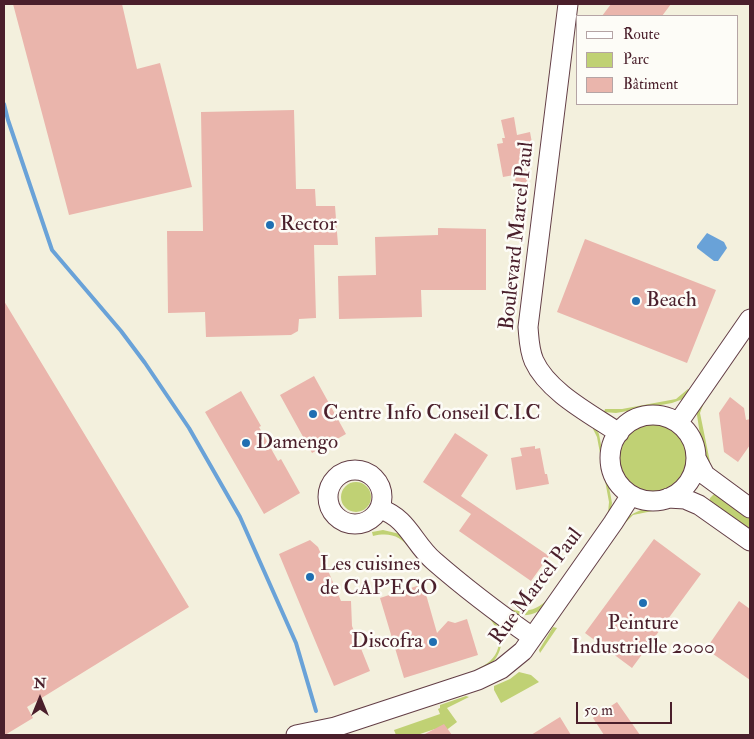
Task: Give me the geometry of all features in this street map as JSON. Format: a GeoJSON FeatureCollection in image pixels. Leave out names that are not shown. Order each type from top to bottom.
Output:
{"type":"FeatureCollection","features":[{"type":"Feature","properties":{"kind":"street","name":"Boulevard Marcel Paul"},"geometry":{"type":"LineString","coordinates":[[568,4],[528,327],[530,350],[538,368],[552,385],[619,433]]}},
{"type":"Feature","properties":{"kind":"street"},"geometry":{"type":"LineString","coordinates":[[678,423],[750,319]]}},
{"type":"Feature","properties":{"kind":"street"},"geometry":{"type":"LineString","coordinates":[[653,415],[666,417],[678,423],[688,432],[694,444],[696,458],[694,471],[689,482],[680,492],[656,501],[643,500],[631,495],[620,486],[613,473],[610,460],[612,445],[619,433],[628,423],[640,417],[653,415]]}},
{"type":"Feature","properties":{"kind":"street"},"geometry":{"type":"LineString","coordinates":[[696,458],[705,475],[750,508]]}},
{"type":"Feature","properties":{"kind":"street","name":"Rue Marcel Paul"},"geometry":{"type":"LineString","coordinates":[[296,735],[335,727],[490,675],[514,659],[523,651],[631,495]]}},
{"type":"Feature","properties":{"kind":"street"},"geometry":{"type":"LineString","coordinates":[[668,498],[685,499],[699,505],[750,541]]}},
{"type":"Feature","properties":{"kind":"street"},"geometry":{"type":"LineString","coordinates":[[380,509],[392,514],[403,522],[422,549],[434,560],[500,615],[532,637]]}},
{"type":"Feature","properties":{"kind":"green space"},"geometry":{"type":"Polygon","coordinates":[[[688,389],[691,391],[683,399],[672,403],[616,413],[604,412],[605,409],[622,409],[676,399],[688,389]]]}},
{"type":"Feature","properties":{"kind":"green space"},"geometry":{"type":"Polygon","coordinates":[[[705,400],[700,413],[711,467],[704,461],[697,415],[697,409],[705,400]]]}},
{"type":"Feature","properties":{"kind":"green space"},"geometry":{"type":"Polygon","coordinates":[[[647,420],[661,420],[675,426],[685,436],[691,450],[691,464],[685,478],[675,488],[661,494],[647,494],[633,488],[623,478],[617,464],[617,450],[623,436],[633,426],[647,420]]]}},
{"type":"Feature","properties":{"kind":"green space"},"geometry":{"type":"Polygon","coordinates":[[[595,426],[599,434],[612,503],[610,514],[608,513],[609,502],[597,437],[593,429],[595,426]]]}},
{"type":"Feature","properties":{"kind":"green space"},"geometry":{"type":"Polygon","coordinates":[[[356,482],[366,487],[371,497],[366,507],[356,512],[346,507],[341,497],[346,487],[356,482]]]}},
{"type":"Feature","properties":{"kind":"green space"},"geometry":{"type":"Polygon","coordinates":[[[715,493],[750,512],[750,536],[709,503],[710,498],[715,493]]]}},
{"type":"Feature","properties":{"kind":"green space"},"geometry":{"type":"Polygon","coordinates":[[[677,503],[677,506],[633,515],[624,524],[622,523],[628,517],[640,510],[677,503]]]}},
{"type":"Feature","properties":{"kind":"green space"},"geometry":{"type":"Polygon","coordinates":[[[383,530],[400,534],[414,548],[411,550],[403,541],[395,536],[373,536],[372,532],[383,530]]]}},
{"type":"Feature","properties":{"kind":"green space"},"geometry":{"type":"Polygon","coordinates":[[[549,598],[552,600],[535,613],[519,615],[513,614],[508,609],[530,610],[540,606],[549,598]]]}},
{"type":"Feature","properties":{"kind":"green space"},"geometry":{"type":"Polygon","coordinates":[[[490,615],[500,631],[501,647],[494,661],[480,673],[479,668],[493,658],[499,645],[497,630],[487,616],[490,615]]]}},
{"type":"Feature","properties":{"kind":"green space"},"geometry":{"type":"Polygon","coordinates":[[[553,627],[557,628],[540,653],[539,650],[553,627]]]}},
{"type":"Feature","properties":{"kind":"green space"},"geometry":{"type":"Polygon","coordinates":[[[519,672],[531,675],[539,682],[501,703],[494,690],[494,686],[510,679],[519,672]]]}},
{"type":"Feature","properties":{"kind":"green space"},"geometry":{"type":"Polygon","coordinates":[[[466,696],[469,697],[447,708],[457,722],[440,735],[435,729],[417,735],[396,735],[394,730],[440,714],[438,709],[440,705],[466,696]]]}},
{"type":"Feature","properties":{"kind":"water"},"geometry":{"type":"Polygon","coordinates":[[[707,233],[724,242],[727,248],[718,261],[714,261],[697,248],[707,233]]]}},
{"type":"Feature","properties":{"kind":"building"},"geometry":{"type":"Polygon","coordinates":[[[13,4],[122,4],[137,69],[160,63],[192,187],[69,215],[13,4]]]}},
{"type":"Feature","properties":{"kind":"building"},"geometry":{"type":"Polygon","coordinates":[[[611,4],[671,4],[663,15],[603,15],[611,4]]]}},
{"type":"Feature","properties":{"kind":"building","name":"Rector"},"geometry":{"type":"Polygon","coordinates":[[[294,110],[296,189],[315,189],[316,206],[335,206],[338,245],[314,245],[316,318],[299,319],[298,331],[291,335],[206,337],[205,312],[168,313],[167,231],[203,231],[201,112],[294,110]]]}},
{"type":"Feature","properties":{"kind":"building"},"geometry":{"type":"Polygon","coordinates":[[[514,117],[517,135],[530,132],[532,143],[521,147],[529,190],[518,192],[514,175],[503,177],[497,144],[503,143],[502,138],[505,138],[501,120],[514,117]]]}},
{"type":"Feature","properties":{"kind":"building"},"geometry":{"type":"Polygon","coordinates":[[[438,228],[486,229],[486,290],[421,290],[422,317],[339,319],[338,276],[376,275],[375,237],[438,235],[438,228]]]}},
{"type":"Feature","properties":{"kind":"building","name":"Beach"},"geometry":{"type":"Polygon","coordinates":[[[585,239],[716,290],[687,363],[557,312],[585,239]]]}},
{"type":"Feature","properties":{"kind":"building"},"geometry":{"type":"Polygon","coordinates":[[[4,301],[189,607],[27,707],[33,718],[5,735],[4,301]]]}},
{"type":"Feature","properties":{"kind":"building","name":"Centre Info Conseil C.I.C"},"geometry":{"type":"Polygon","coordinates":[[[314,376],[346,434],[312,453],[280,395],[314,376]]]}},
{"type":"Feature","properties":{"kind":"building","name":"Damengo"},"geometry":{"type":"Polygon","coordinates":[[[241,391],[278,461],[281,459],[300,493],[264,514],[205,412],[241,391]]]}},
{"type":"Feature","properties":{"kind":"building"},"geometry":{"type":"Polygon","coordinates":[[[730,397],[744,408],[746,420],[750,419],[750,445],[738,462],[724,452],[719,413],[730,397]]]}},
{"type":"Feature","properties":{"kind":"building"},"geometry":{"type":"Polygon","coordinates":[[[455,433],[488,455],[461,496],[549,556],[531,581],[459,531],[471,514],[423,482],[455,433]]]}},
{"type":"Feature","properties":{"kind":"building"},"geometry":{"type":"Polygon","coordinates":[[[535,446],[535,449],[540,448],[549,484],[516,490],[511,458],[522,456],[520,448],[535,446]]]}},
{"type":"Feature","properties":{"kind":"building","name":"Peinture Industrielle 2000"},"geometry":{"type":"Polygon","coordinates":[[[654,539],[701,574],[632,668],[585,633],[654,539]]]}},
{"type":"Feature","properties":{"kind":"building"},"geometry":{"type":"Polygon","coordinates":[[[310,540],[318,547],[341,601],[351,601],[352,626],[370,671],[334,686],[279,554],[310,540]]]}},
{"type":"Feature","properties":{"kind":"building","name":"Discofra"},"geometry":{"type":"Polygon","coordinates":[[[423,584],[437,633],[448,621],[455,623],[467,619],[478,655],[404,678],[380,598],[423,584]]]}},
{"type":"Feature","properties":{"kind":"building"},"geometry":{"type":"Polygon","coordinates":[[[739,601],[750,609],[750,680],[706,649],[739,601]]]}},
{"type":"Feature","properties":{"kind":"building"},"geometry":{"type":"Polygon","coordinates":[[[617,702],[640,735],[604,735],[593,718],[617,702]]]}},
{"type":"Feature","properties":{"kind":"building"},"geometry":{"type":"Polygon","coordinates":[[[560,717],[571,735],[531,735],[560,717]]]}},
{"type":"Feature","properties":{"kind":"building"},"geometry":{"type":"Polygon","coordinates":[[[444,724],[452,735],[423,735],[444,724]]]}},
{"type":"Feature","properties":{"kind":"waterway"},"geometry":{"type":"LineString","coordinates":[[4,104],[52,250],[121,331],[145,363],[189,428],[240,517],[296,643],[316,711]]}},
{"type":"Feature","properties":{"kind":"place","name":"Rector"},"geometry":{"type":"Point","coordinates":[270,225]}},
{"type":"Feature","properties":{"kind":"place","name":"Beach"},"geometry":{"type":"Point","coordinates":[636,301]}},
{"type":"Feature","properties":{"kind":"place","name":"Centre Info Conseil C.I.C"},"geometry":{"type":"Point","coordinates":[313,414]}},
{"type":"Feature","properties":{"kind":"place","name":"Damengo"},"geometry":{"type":"Point","coordinates":[246,443]}},
{"type":"Feature","properties":{"kind":"place","name":"Les cuisines de CAP'ECO"},"geometry":{"type":"Point","coordinates":[310,577]}},
{"type":"Feature","properties":{"kind":"place","name":"Peinture Industrielle 2000"},"geometry":{"type":"Point","coordinates":[643,603]}},
{"type":"Feature","properties":{"kind":"place","name":"Discofra"},"geometry":{"type":"Point","coordinates":[433,642]}}]}
